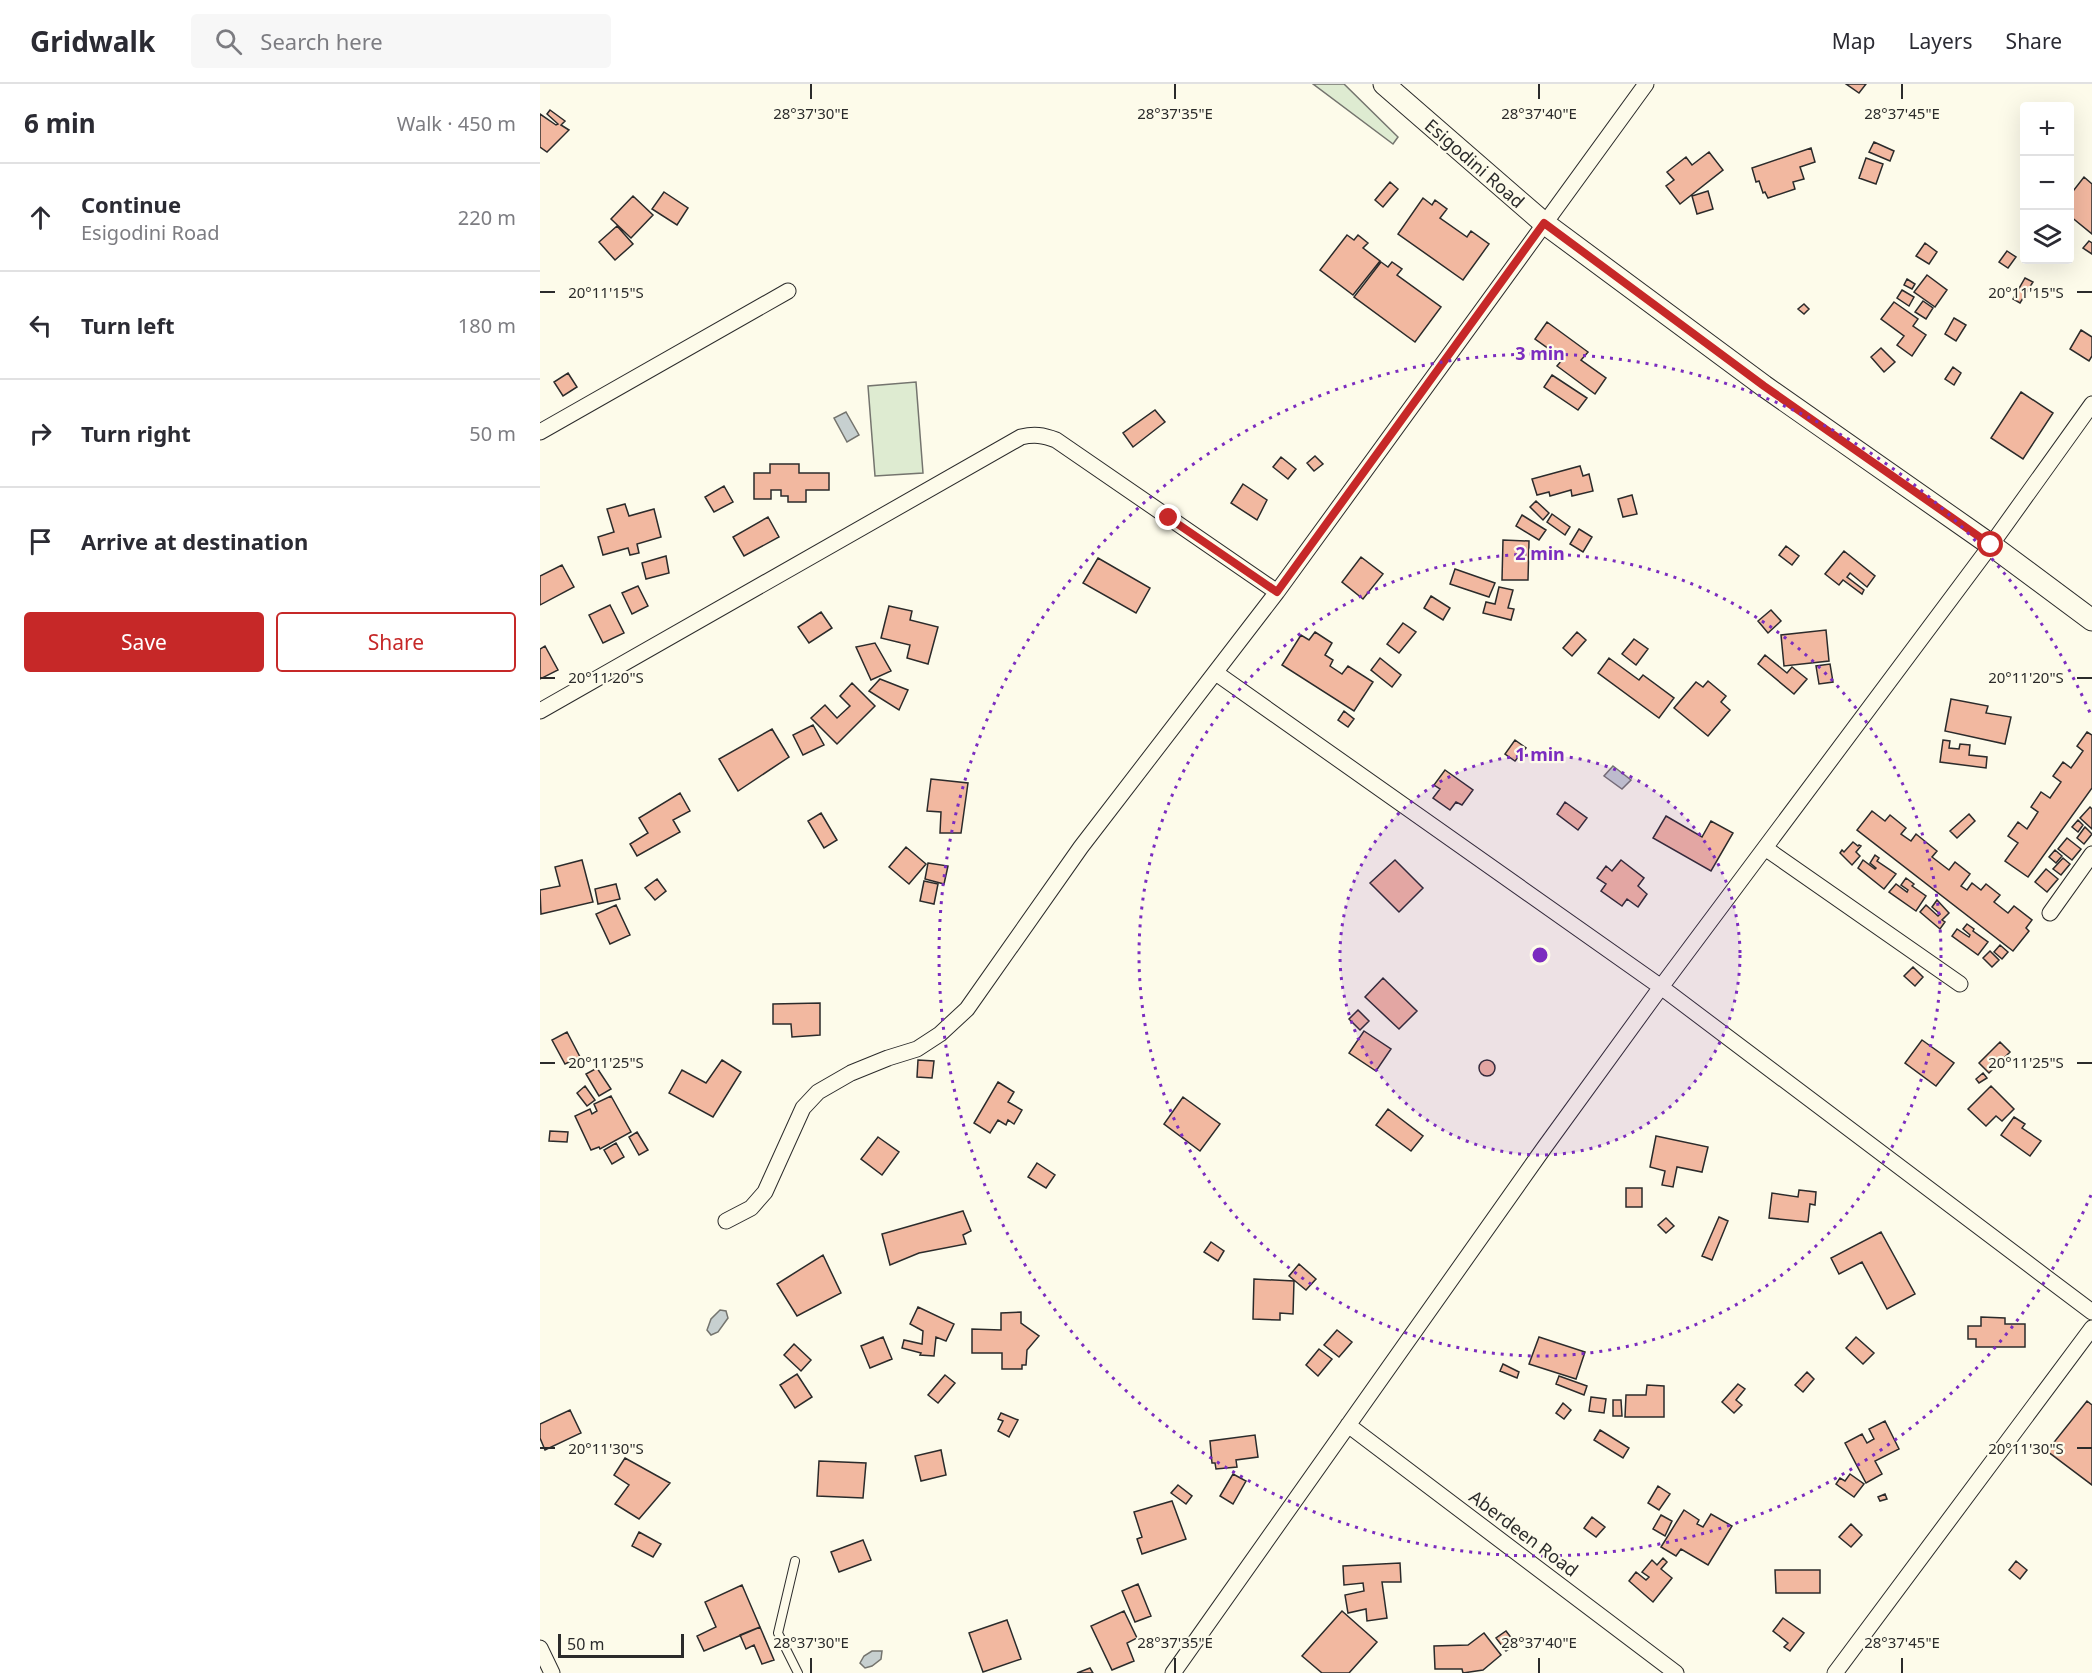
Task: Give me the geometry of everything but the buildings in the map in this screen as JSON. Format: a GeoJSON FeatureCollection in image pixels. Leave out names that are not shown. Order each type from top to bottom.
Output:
{"type":"FeatureCollection","features":[{"type":"Feature","properties":{"kind":"main road","name":"Esigodini Road"},"geometry":{"type":"LineString","coordinates":[[1384,84],[1544,223],[1764,386],[1991,545],[2092,620]]}},
{"type":"Feature","properties":{"kind":"street"},"geometry":{"type":"LineString","coordinates":[[726,1221],[751,1208],[765,1192],[803,1108],[818,1092],[851,1073],[917,1049],[940,1034],[967,1009],[1081,847],[1277,592],[1646,84]]}},
{"type":"Feature","properties":{"kind":"street"},"geometry":{"type":"LineString","coordinates":[[540,432],[788,291]]}},
{"type":"Feature","properties":{"kind":"street"},"geometry":{"type":"LineString","coordinates":[[1173,1673],[1448,1282],[1661,987],[1991,545],[2092,404]]}},
{"type":"Feature","properties":{"kind":"street"},"geometry":{"type":"LineString","coordinates":[[540,711],[1021,437],[1033,434],[1056,440],[1277,592]]}},
{"type":"Feature","properties":{"kind":"street"},"geometry":{"type":"LineString","coordinates":[[1216,673],[1661,987],[2092,1312]]}},
{"type":"Feature","properties":{"kind":"street"},"geometry":{"type":"LineString","coordinates":[[1765,848],[1960,984]]}},
{"type":"Feature","properties":{"kind":"street"},"geometry":{"type":"LineString","coordinates":[[2050,913],[2092,854]]}},
{"type":"Feature","properties":{"kind":"street"},"geometry":{"type":"LineString","coordinates":[[1835,1673],[2092,1328]]}},
{"type":"Feature","properties":{"kind":"street","name":"Aberdeen Road"},"geometry":{"type":"LineString","coordinates":[[1348,1425],[1676,1673]]}},
{"type":"Feature","properties":{"kind":"street"},"geometry":{"type":"LineString","coordinates":[[540,1648],[552,1673]]}},
{"type":"Feature","properties":{"kind":"lane"},"geometry":{"type":"LineString","coordinates":[[795,1561],[778,1633],[798,1673]]}},
{"type":"Feature","properties":{"kind":"green space"},"geometry":{"type":"Polygon","coordinates":[[[1313,84],[1344,84],[1398,137],[1393,144],[1313,84]]]}},
{"type":"Feature","properties":{"kind":"green space"},"geometry":{"type":"Polygon","coordinates":[[[916,382],[923,473],[875,476],[868,386],[916,382]]]}},
{"type":"Feature","properties":{"kind":"shaded area"},"geometry":{"type":"Polygon","coordinates":[[[846,412],[859,435],[847,442],[834,418],[846,412]]]}},
{"type":"Feature","properties":{"kind":"shaded area"},"geometry":{"type":"Polygon","coordinates":[[[1613,766],[1631,780],[1622,789],[1604,776],[1613,766]]]}},
{"type":"Feature","properties":{"kind":"shaded area"},"geometry":{"type":"Polygon","coordinates":[[[720,1310],[726,1311],[728,1318],[718,1332],[711,1335],[707,1330],[711,1319],[720,1310]]]}},
{"type":"Feature","properties":{"kind":"shaded area"},"geometry":{"type":"Polygon","coordinates":[[[872,1651],[882,1651],[881,1659],[865,1668],[860,1663],[864,1656],[872,1651]]]}},
{"type":"Feature","properties":{"kind":"route"},"geometry":{"type":"LineString","coordinates":[[1169,518],[1277,592],[1544,223],[1764,386],[1991,545]]}}]}
